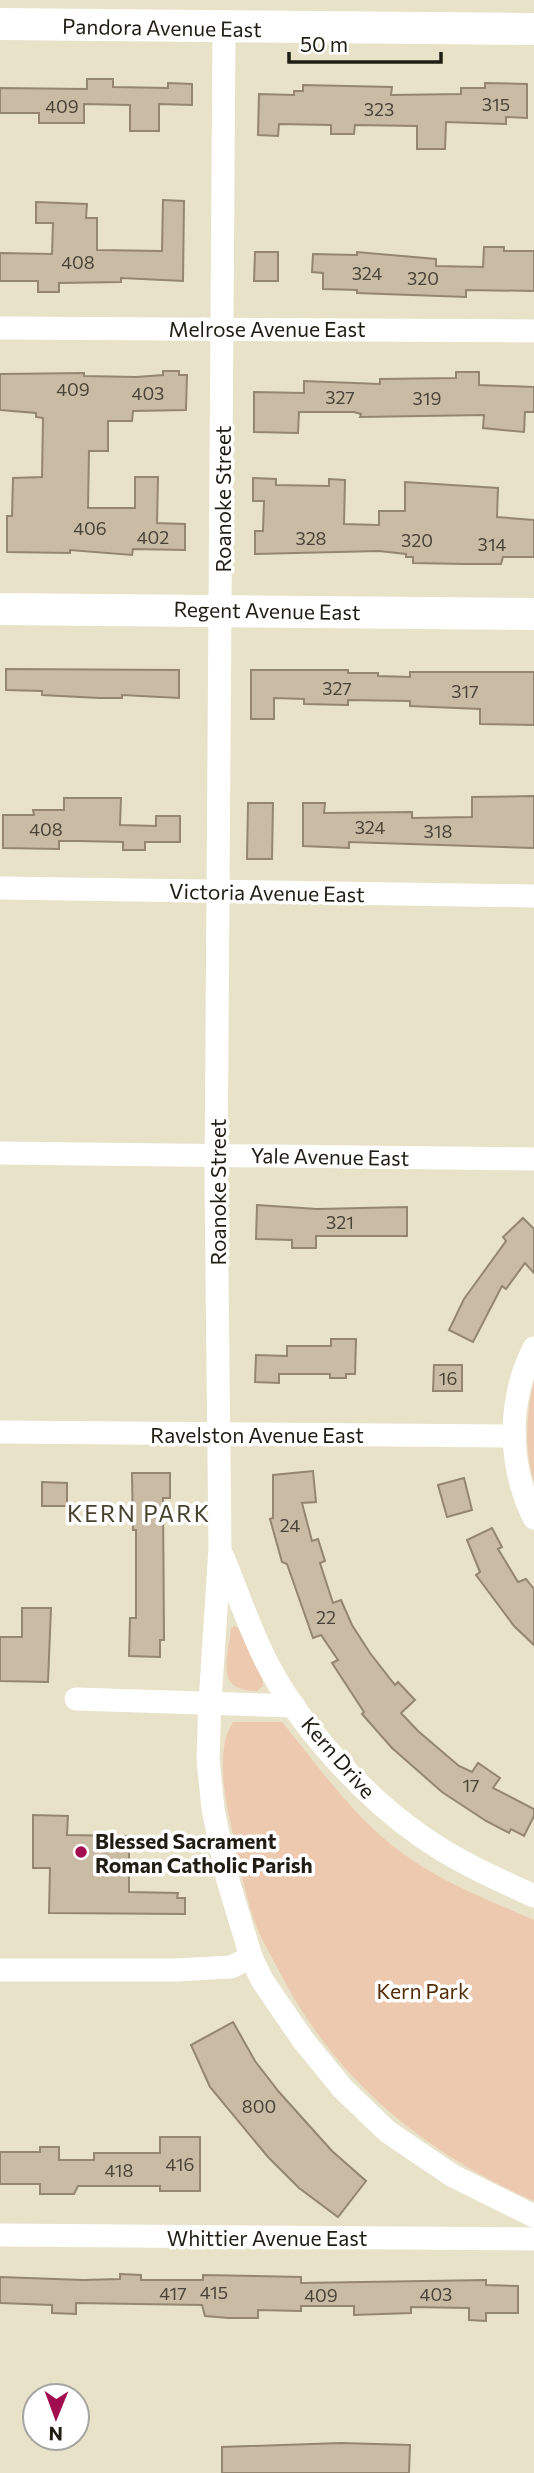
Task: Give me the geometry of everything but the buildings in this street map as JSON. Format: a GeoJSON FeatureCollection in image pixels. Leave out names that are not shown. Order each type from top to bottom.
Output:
{"type":"FeatureCollection","features":[{"type":"Feature","properties":{"kind":"main road","name":"Pandora Avenue East"},"geometry":{"type":"LineString","coordinates":[[0,24],[534,30]]}},
{"type":"Feature","properties":{"kind":"main road","name":"Regent Avenue East"},"geometry":{"type":"LineString","coordinates":[[0,609],[534,614]]}},
{"type":"Feature","properties":{"kind":"street","name":"Roanoke Street"},"geometry":{"type":"LineString","coordinates":[[224,28],[217,891],[220,1548],[208,1759],[213,1809],[227,1877],[251,1957],[262,1980],[303,2040],[343,2089],[388,2132],[453,2176],[534,2216]]}},
{"type":"Feature","properties":{"kind":"street","name":"Melrose Avenue East"},"geometry":{"type":"LineString","coordinates":[[0,328],[222,327],[534,331]]}},
{"type":"Feature","properties":{"kind":"street","name":"Victoria Avenue East"},"geometry":{"type":"LineString","coordinates":[[0,888],[534,896]]}},
{"type":"Feature","properties":{"kind":"street","name":"Yale Avenue East"},"geometry":{"type":"LineString","coordinates":[[0,1153],[534,1159]]}},
{"type":"Feature","properties":{"kind":"street"},"geometry":{"type":"LineString","coordinates":[[534,1348],[520,1385],[514,1436],[521,1484],[534,1518]]}},
{"type":"Feature","properties":{"kind":"street","name":"Ravelston Avenue East"},"geometry":{"type":"LineString","coordinates":[[0,1432],[514,1436]]}},
{"type":"Feature","properties":{"kind":"street","name":"Kern Drive"},"geometry":{"type":"LineString","coordinates":[[220,1548],[267,1662],[295,1706],[373,1797],[421,1836],[475,1869],[534,1896]]}},
{"type":"Feature","properties":{"kind":"street"},"geometry":{"type":"LineString","coordinates":[[76,1699],[295,1706]]}},
{"type":"Feature","properties":{"kind":"street"},"geometry":{"type":"LineString","coordinates":[[0,1970],[176,1970],[231,1967],[251,1957]]}},
{"type":"Feature","properties":{"kind":"street","name":"Whittier Avenue East"},"geometry":{"type":"LineString","coordinates":[[0,2235],[534,2239]]}},
{"type":"Feature","properties":{"kind":"green space"},"geometry":{"type":"Polygon","coordinates":[[[534,1381],[534,1482],[527,1432],[534,1381]]]}},
{"type":"Feature","properties":{"kind":"green space"},"geometry":{"type":"Polygon","coordinates":[[[231,1628],[238,1628],[262,1678],[263,1686],[257,1691],[243,1689],[229,1679],[227,1662],[231,1628]]]}},
{"type":"Feature","properties":{"kind":"green space","name":"Kern Park"},"geometry":{"type":"Polygon","coordinates":[[[233,1722],[282,1722],[354,1810],[387,1841],[435,1874],[534,1920],[534,2201],[455,2160],[386,2108],[355,2079],[301,2010],[257,1929],[242,1877],[223,1774],[224,1746],[233,1722]]]}},
{"type":"Feature","properties":{"kind":"place","name":"Blessed Sacrament Roman Catholic Parish"},"geometry":{"type":"Point","coordinates":[81,1852]}},
{"type":"Feature","properties":{"kind":"district","name":"KERN PARK"},"geometry":{"type":"Point","coordinates":[139,1513]}}]}
